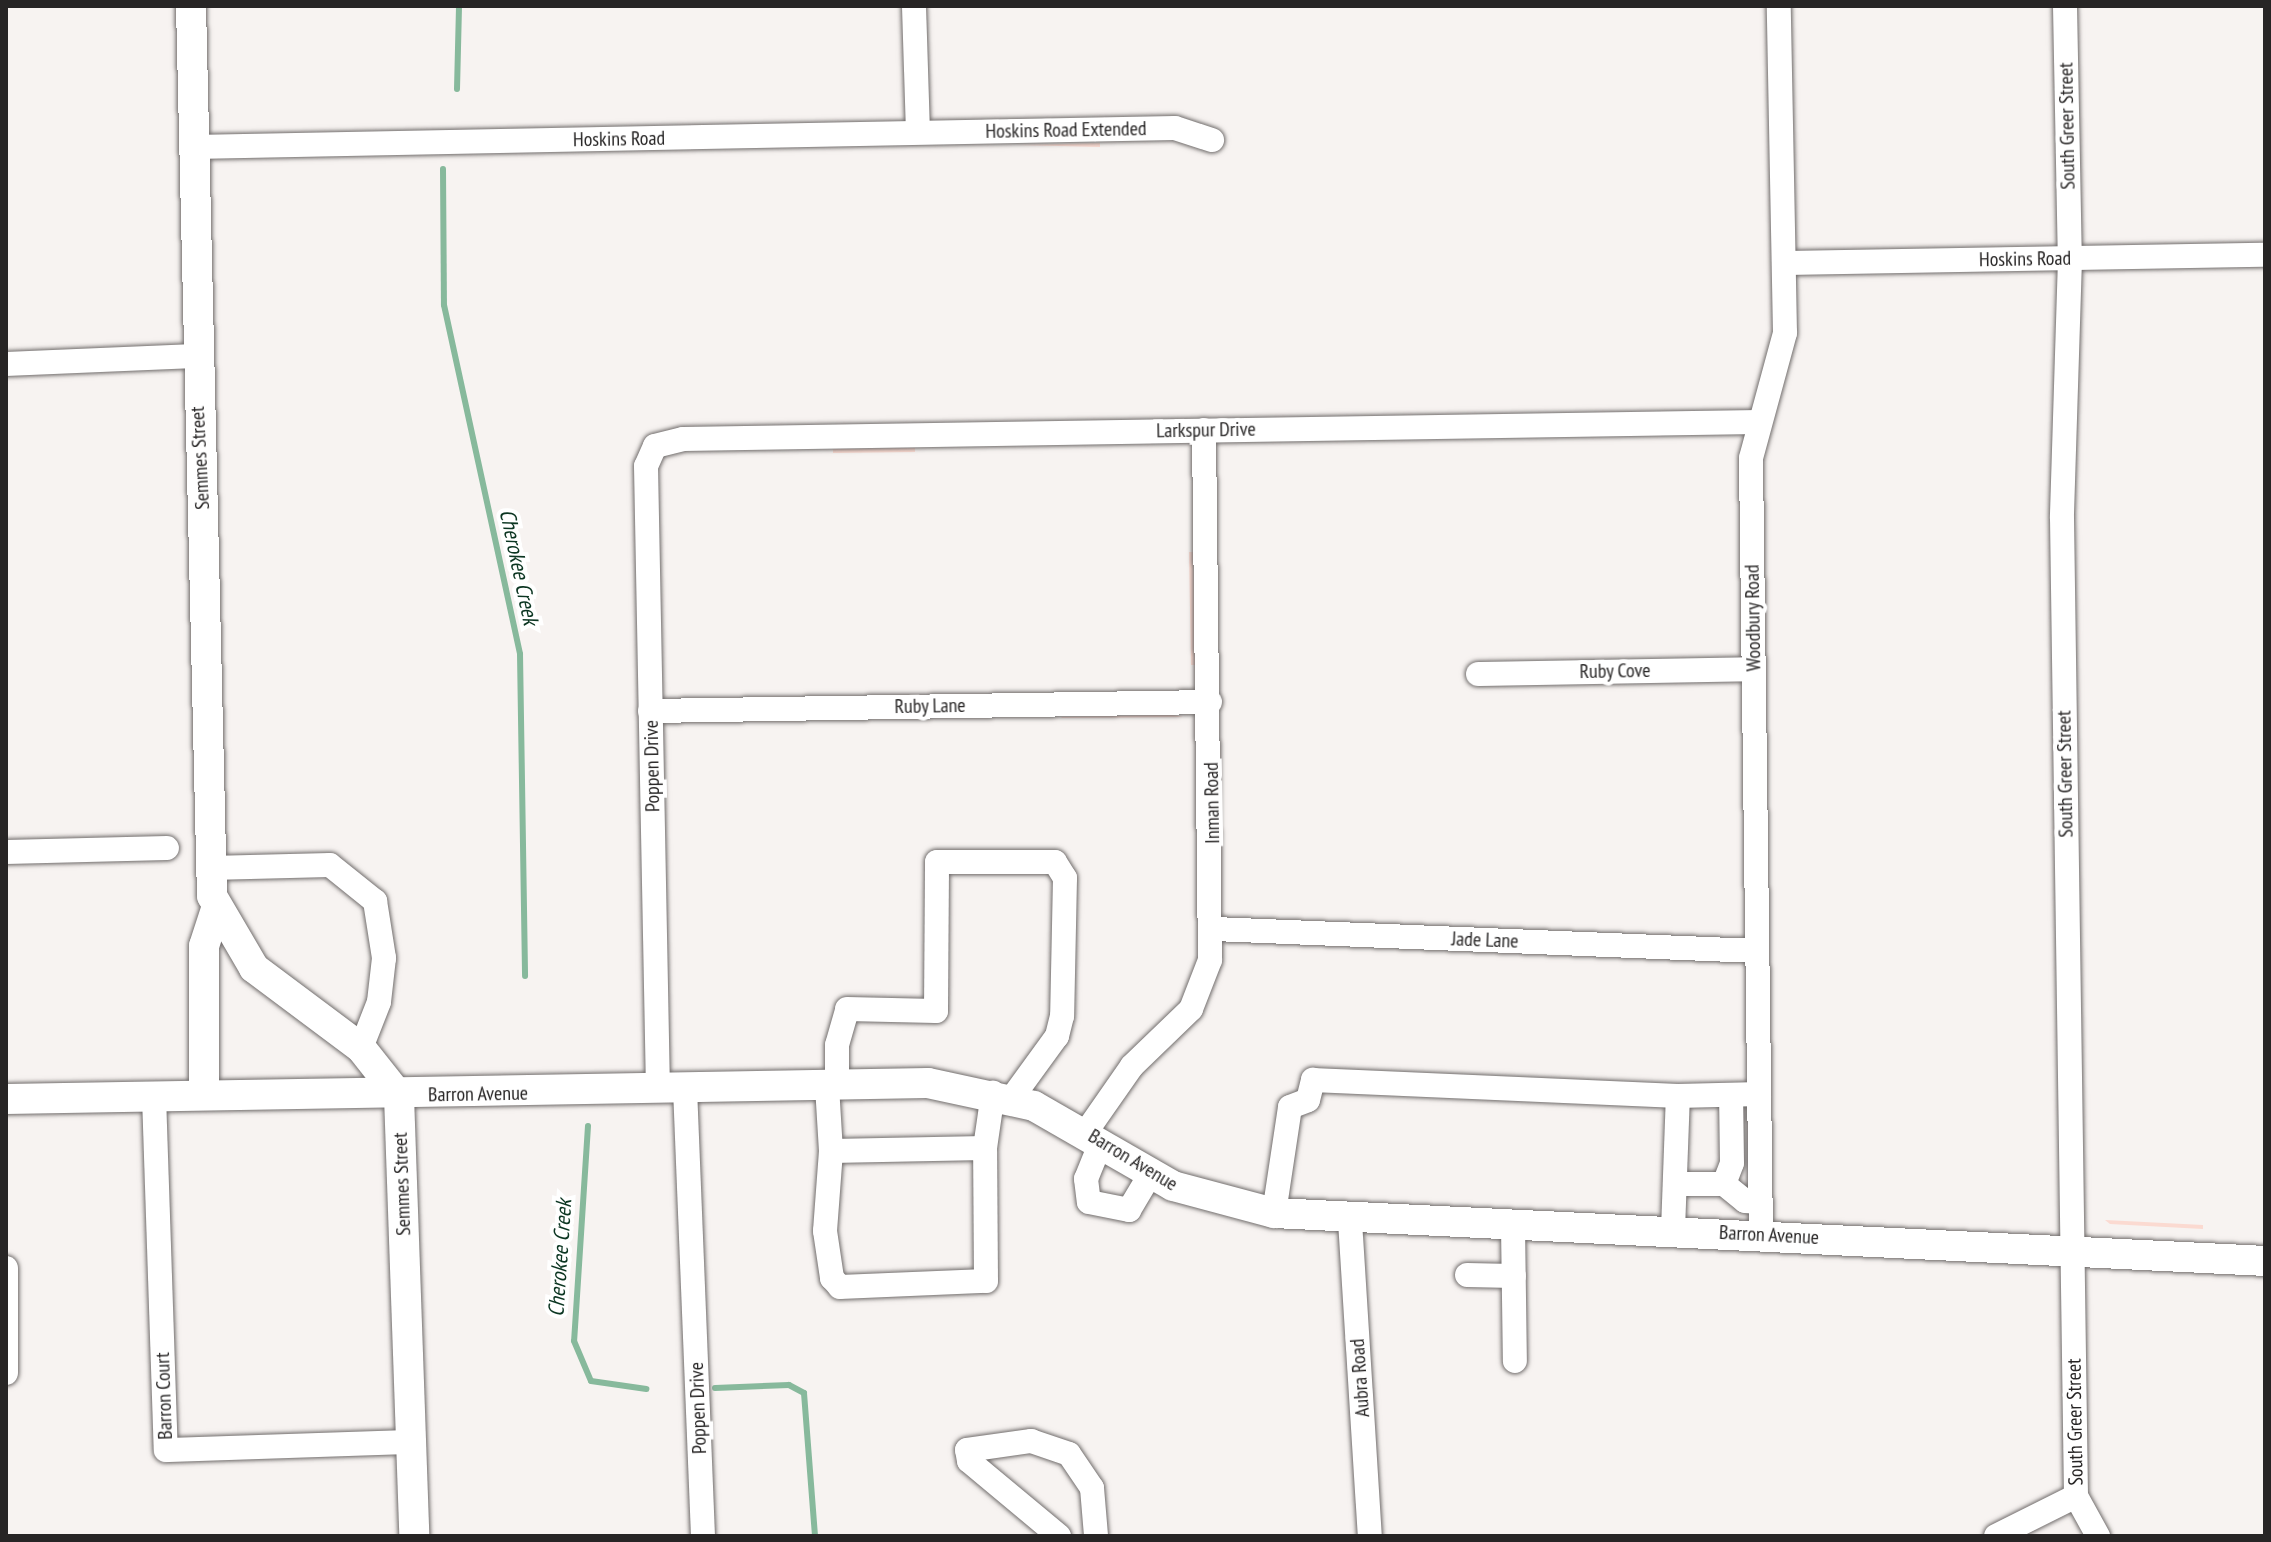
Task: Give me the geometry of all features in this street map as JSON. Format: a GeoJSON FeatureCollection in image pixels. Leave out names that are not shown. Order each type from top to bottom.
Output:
{"type":"FeatureCollection","features":[{"type":"Feature","properties":{"kind":"main road","name":"Semmes Street"},"geometry":{"type":"LineString","coordinates":[[191,6],[195,356],[210,868],[216,910],[254,968],[361,1048],[399,1096],[414,1536]]}},
{"type":"Feature","properties":{"kind":"main road","name":"Semmes Street"},"geometry":{"type":"LineString","coordinates":[[204,1095],[204,946],[216,910]]}},
{"type":"Feature","properties":{"kind":"main road","name":"Barron Avenue"},"geometry":{"type":"LineString","coordinates":[[6,1099],[204,1095],[399,1096],[928,1083],[1002,1095],[1094,1137],[1151,1173],[1203,1198],[1274,1213],[1350,1221],[1673,1230],[2265,1261]]}},
{"type":"Feature","properties":{"kind":"street"},"geometry":{"type":"LineString","coordinates":[[914,6],[918,132]]}},
{"type":"Feature","properties":{"kind":"street","name":"Woodbury Road"},"geometry":{"type":"LineString","coordinates":[[1761,1235],[1751,458],[1785,333],[1779,6]]}},
{"type":"Feature","properties":{"kind":"street","name":"South Greer Street"},"geometry":{"type":"LineString","coordinates":[[2065,6],[2070,259],[2062,518],[2076,1496],[2098,1536]]}},
{"type":"Feature","properties":{"kind":"street","name":"Hoskins Road Extended"},"geometry":{"type":"LineString","coordinates":[[918,132],[1175,128],[1212,140]]}},
{"type":"Feature","properties":{"kind":"street","name":"Hoskins Road"},"geometry":{"type":"LineString","coordinates":[[193,147],[918,132]]}},
{"type":"Feature","properties":{"kind":"street","name":"Hoskins Road"},"geometry":{"type":"LineString","coordinates":[[1784,263],[2265,255]]}},
{"type":"Feature","properties":{"kind":"street"},"geometry":{"type":"LineString","coordinates":[[6,364],[195,356]]}},
{"type":"Feature","properties":{"kind":"street","name":"Larkspur Drive"},"geometry":{"type":"LineString","coordinates":[[648,441],[1759,422]]}},
{"type":"Feature","properties":{"kind":"street","name":"Inman Road"},"geometry":{"type":"LineString","coordinates":[[1151,1173],[1129,1210],[1089,1202],[1086,1179],[1094,1137],[1132,1066],[1191,1009],[1205,981],[1214,929],[1204,430]]}},
{"type":"Feature","properties":{"kind":"street","name":"Poppen Drive"},"geometry":{"type":"LineString","coordinates":[[648,441],[650,711],[671,1088],[703,1536]]}},
{"type":"Feature","properties":{"kind":"street","name":"Ruby Cove"},"geometry":{"type":"LineString","coordinates":[[1478,674],[1753,669]]}},
{"type":"Feature","properties":{"kind":"street","name":"Ruby Lane"},"geometry":{"type":"LineString","coordinates":[[650,711],[1210,702]]}},
{"type":"Feature","properties":{"kind":"street"},"geometry":{"type":"LineString","coordinates":[[6,852],[167,848]]}},
{"type":"Feature","properties":{"kind":"street"},"geometry":{"type":"LineString","coordinates":[[937,862],[1055,862],[1065,878],[1062,1016],[1057,1036],[1002,1095],[985,1148],[986,1281],[840,1287],[832,1278],[825,1231],[837,1045],[847,1009],[936,1011],[937,862]]}},
{"type":"Feature","properties":{"kind":"street"},"geometry":{"type":"LineString","coordinates":[[210,868],[330,865],[375,901],[384,958],[379,1002],[361,1048]]}},
{"type":"Feature","properties":{"kind":"street","name":"Jade Lane"},"geometry":{"type":"LineString","coordinates":[[1214,929],[1756,951]]}},
{"type":"Feature","properties":{"kind":"street"},"geometry":{"type":"LineString","coordinates":[[1274,1213],[1290,1107],[1308,1100],[1313,1080],[1678,1096],[1759,1094]]}},
{"type":"Feature","properties":{"kind":"street"},"geometry":{"type":"LineString","coordinates":[[1724,1184],[1732,1163],[1731,1095]]}},
{"type":"Feature","properties":{"kind":"street","name":"Barron Court"},"geometry":{"type":"LineString","coordinates":[[154,1096],[166,1450],[411,1442]]}},
{"type":"Feature","properties":{"kind":"street"},"geometry":{"type":"LineString","coordinates":[[1673,1230],[1678,1096]]}},
{"type":"Feature","properties":{"kind":"street"},"geometry":{"type":"LineString","coordinates":[[831,1151],[985,1148]]}},
{"type":"Feature","properties":{"kind":"street"},"geometry":{"type":"LineString","coordinates":[[1675,1184],[1724,1184],[1745,1201],[1761,1202]]}},
{"type":"Feature","properties":{"kind":"street","name":"Aubra Road"},"geometry":{"type":"LineString","coordinates":[[1350,1221],[1370,1536]]}},
{"type":"Feature","properties":{"kind":"street"},"geometry":{"type":"LineString","coordinates":[[1513,1226],[1515,1361]]}},
{"type":"Feature","properties":{"kind":"street"},"geometry":{"type":"LineString","coordinates":[[6,1268],[6,1373]]}},
{"type":"Feature","properties":{"kind":"street"},"geometry":{"type":"LineString","coordinates":[[1467,1275],[1514,1276]]}},
{"type":"Feature","properties":{"kind":"street"},"geometry":{"type":"LineString","coordinates":[[1059,1536],[969,1461],[967,1450],[1031,1441],[1069,1454],[1092,1488],[1096,1536]]}},
{"type":"Feature","properties":{"kind":"street"},"geometry":{"type":"LineString","coordinates":[[1996,1536],[2076,1496]]}},
{"type":"Feature","properties":{"kind":"shaded area"},"geometry":{"type":"Polygon","coordinates":[[[1100,143],[1100,147],[1017,145],[1100,143]]]}},
{"type":"Feature","properties":{"kind":"shaded area"},"geometry":{"type":"Polygon","coordinates":[[[915,448],[915,452],[833,453],[833,449],[915,448]]]}},
{"type":"Feature","properties":{"kind":"shaded area"},"geometry":{"type":"Polygon","coordinates":[[[1189,552],[1193,552],[1195,665],[1191,665],[1189,552]]]}},
{"type":"Feature","properties":{"kind":"shaded area"},"geometry":{"type":"Polygon","coordinates":[[[1062,717],[1183,717],[1061,718],[1062,717]]]}},
{"type":"Feature","properties":{"kind":"shaded area"},"geometry":{"type":"Polygon","coordinates":[[[2105,1220],[2203,1225],[2203,1229],[2110,1224],[2105,1220]]]}},
{"type":"Feature","properties":{"kind":"waterway","name":"Cherokee Creek"},"geometry":{"type":"LineString","coordinates":[[457,89],[459,6]]}},
{"type":"Feature","properties":{"kind":"waterway","name":"Cherokee Creek"},"geometry":{"type":"LineString","coordinates":[[443,169],[444,305],[520,654],[525,976]]}},
{"type":"Feature","properties":{"kind":"waterway","name":"Cherokee Creek"},"geometry":{"type":"LineString","coordinates":[[588,1126],[574,1341],[591,1381],[646,1389]]}},
{"type":"Feature","properties":{"kind":"waterway","name":"Cherokee Creek"},"geometry":{"type":"LineString","coordinates":[[715,1388],[789,1385],[804,1393],[815,1536]]}}]}
